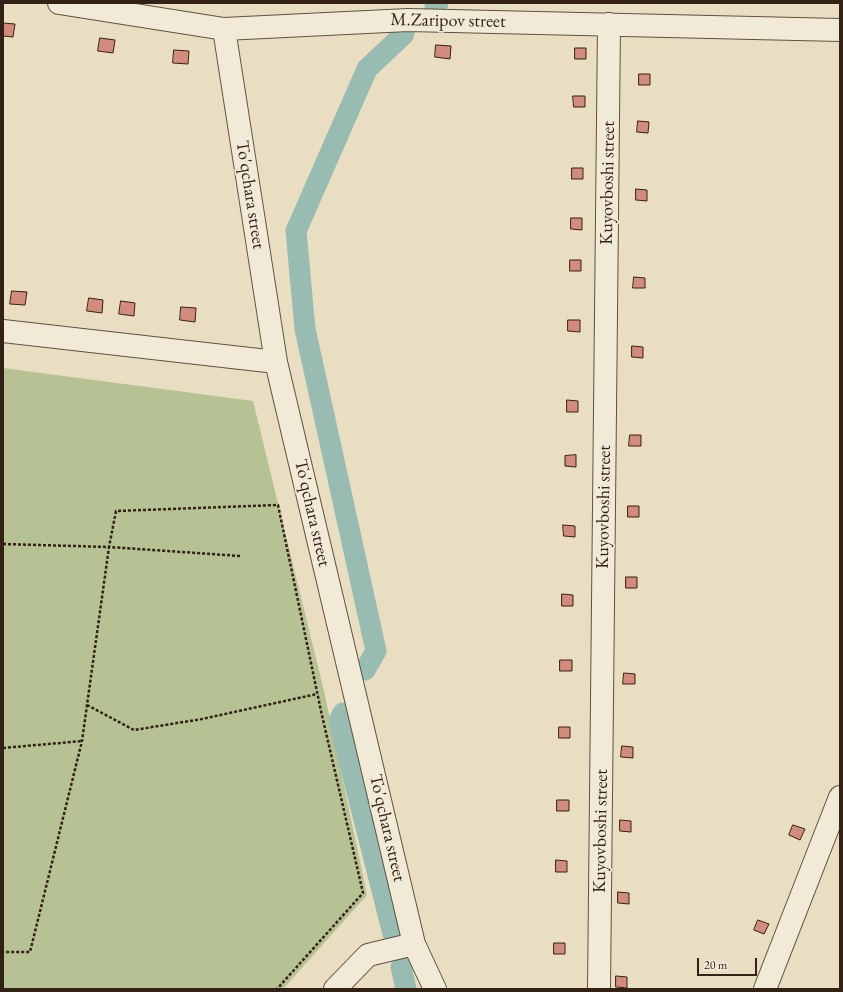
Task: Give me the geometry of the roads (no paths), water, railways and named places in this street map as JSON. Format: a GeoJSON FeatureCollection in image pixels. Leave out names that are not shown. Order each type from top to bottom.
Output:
{"type":"FeatureCollection","features":[{"type":"Feature","properties":{"kind":"street","name":"M.Zaripov street"},"geometry":{"type":"LineString","coordinates":[[59,3],[224,29],[414,11],[609,24],[840,30]]}},
{"type":"Feature","properties":{"kind":"street","name":"Kuyovboshi street"},"geometry":{"type":"LineString","coordinates":[[599,989],[609,24]]}},
{"type":"Feature","properties":{"kind":"street","name":"To'qchara street"},"geometry":{"type":"LineString","coordinates":[[224,29],[276,362],[414,944],[435,989]]}},
{"type":"Feature","properties":{"kind":"street"},"geometry":{"type":"LineString","coordinates":[[3,331],[276,362]]}},
{"type":"Feature","properties":{"kind":"street"},"geometry":{"type":"LineString","coordinates":[[765,989],[840,796]]}},
{"type":"Feature","properties":{"kind":"street"},"geometry":{"type":"LineString","coordinates":[[334,989],[368,955],[414,944]]}},
{"type":"Feature","properties":{"kind":"waterway"},"geometry":{"type":"LineString","coordinates":[[435,6],[438,3]]}},
{"type":"Feature","properties":{"kind":"waterway"},"geometry":{"type":"LineString","coordinates":[[365,670],[376,651],[305,329],[296,231],[367,69],[404,34]]}},
{"type":"Feature","properties":{"kind":"waterway"},"geometry":{"type":"LineString","coordinates":[[343,713],[339,721],[393,934]]}},
{"type":"Feature","properties":{"kind":"waterway"},"geometry":{"type":"LineString","coordinates":[[401,967],[406,989]]}}]}
